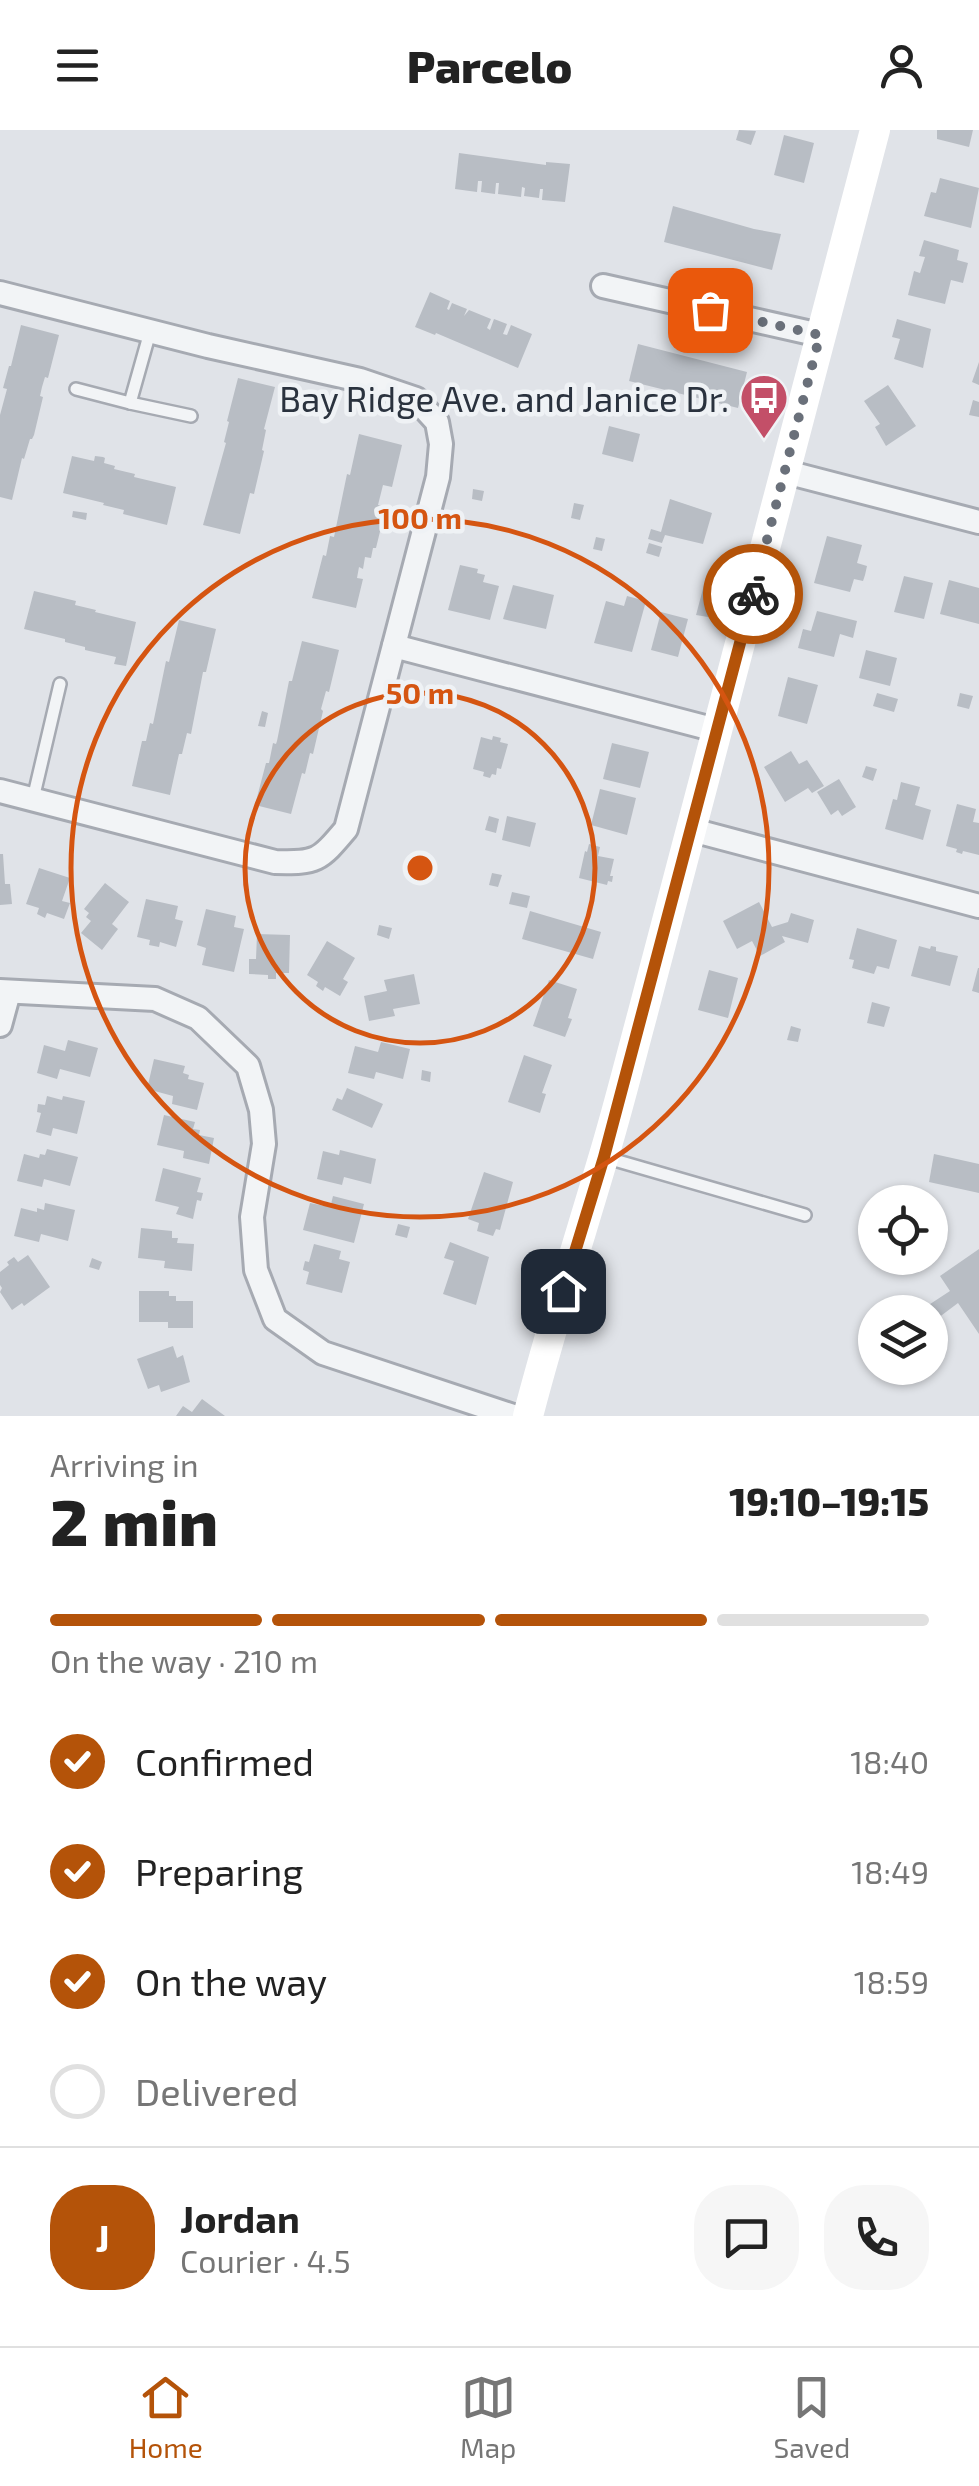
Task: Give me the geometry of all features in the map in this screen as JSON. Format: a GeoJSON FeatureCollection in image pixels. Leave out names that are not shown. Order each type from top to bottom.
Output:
{"type":"FeatureCollection","features":[{"type":"Feature","properties":{"kind":"main road"},"geometry":{"type":"LineString","coordinates":[[528,1416],[604,1157],[875,130]]}},
{"type":"Feature","properties":{"kind":"street"},"geometry":{"type":"LineString","coordinates":[[603,286],[820,335]]}},
{"type":"Feature","properties":{"kind":"street"},"geometry":{"type":"LineString","coordinates":[[0,293],[360,380],[416,399],[437,422],[441,444],[438,478],[346,829],[328,851],[308,863],[275,862],[0,791]]}},
{"type":"Feature","properties":{"kind":"street"},"geometry":{"type":"LineString","coordinates":[[786,472],[979,522]]}},
{"type":"Feature","properties":{"kind":"street"},"geometry":{"type":"LineString","coordinates":[[394,646],[716,730]]}},
{"type":"Feature","properties":{"kind":"street"},"geometry":{"type":"LineString","coordinates":[[692,830],[979,906]]}},
{"type":"Feature","properties":{"kind":"street"},"geometry":{"type":"LineString","coordinates":[[0,1025],[4,992],[155,1000],[198,1018],[248,1066],[261,1110],[264,1144],[252,1217],[256,1270],[276,1318],[323,1353],[513,1416]]}},
{"type":"Feature","properties":{"kind":"lane"},"geometry":{"type":"LineString","coordinates":[[130,402],[150,332]]}},
{"type":"Feature","properties":{"kind":"lane"},"geometry":{"type":"LineString","coordinates":[[76,389],[191,416]]}},
{"type":"Feature","properties":{"kind":"lane"},"geometry":{"type":"LineString","coordinates":[[33,799],[60,684]]}},
{"type":"Feature","properties":{"kind":"lane"},"geometry":{"type":"LineString","coordinates":[[604,1157],[805,1216]]}},
{"type":"Feature","properties":{"kind":"building"},"geometry":{"type":"Polygon","coordinates":[[[739,130],[756,131],[751,145],[736,140],[739,130]]]}},
{"type":"Feature","properties":{"kind":"building"},"geometry":{"type":"Polygon","coordinates":[[[937,130],[973,130],[969,147],[937,139],[937,130]]]}},
{"type":"Feature","properties":{"kind":"building"},"geometry":{"type":"Polygon","coordinates":[[[784,135],[814,143],[804,183],[774,175],[784,135]]]}},
{"type":"Feature","properties":{"kind":"building"},"geometry":{"type":"Polygon","coordinates":[[[459,153],[546,165],[570,164],[565,202],[542,200],[543,189],[539,198],[524,196],[522,187],[521,197],[498,194],[499,183],[495,194],[481,192],[482,181],[478,181],[477,192],[455,189],[459,153]]]}},
{"type":"Feature","properties":{"kind":"building"},"geometry":{"type":"Polygon","coordinates":[[[940,178],[979,188],[971,228],[924,216],[940,178]]]}},
{"type":"Feature","properties":{"kind":"building"},"geometry":{"type":"Polygon","coordinates":[[[673,206],[781,234],[772,270],[664,242],[673,206]]]}},
{"type":"Feature","properties":{"kind":"building"},"geometry":{"type":"Polygon","coordinates":[[[924,240],[959,250],[957,260],[968,263],[963,283],[951,280],[945,304],[908,295],[914,271],[920,273],[925,257],[919,256],[924,240]]]}},
{"type":"Feature","properties":{"kind":"building"},"geometry":{"type":"Polygon","coordinates":[[[430,292],[450,301],[449,310],[452,303],[467,309],[464,316],[469,310],[491,319],[487,328],[490,330],[494,319],[507,324],[503,334],[507,335],[511,325],[532,334],[518,368],[415,327],[430,292]]]}},
{"type":"Feature","properties":{"kind":"building"},"geometry":{"type":"Polygon","coordinates":[[[897,319],[931,329],[923,368],[894,359],[900,339],[892,337],[897,319]]]}},
{"type":"Feature","properties":{"kind":"building"},"geometry":{"type":"Polygon","coordinates":[[[21,325],[59,335],[42,387],[34,435],[22,458],[12,500],[0,497],[0,415],[7,389],[3,388],[21,325]]]}},
{"type":"Feature","properties":{"kind":"building"},"geometry":{"type":"Polygon","coordinates":[[[638,344],[747,372],[738,408],[629,381],[638,344]]]}},
{"type":"Feature","properties":{"kind":"building"},"geometry":{"type":"Polygon","coordinates":[[[979,362],[979,385],[972,382],[979,362]]]}},
{"type":"Feature","properties":{"kind":"building"},"geometry":{"type":"Polygon","coordinates":[[[238,378],[275,387],[254,494],[250,493],[240,534],[203,525],[226,443],[227,421],[238,378]]]}},
{"type":"Feature","properties":{"kind":"building"},"geometry":{"type":"Polygon","coordinates":[[[888,385],[916,426],[886,446],[875,427],[880,424],[864,401],[888,385]]]}},
{"type":"Feature","properties":{"kind":"building"},"geometry":{"type":"Polygon","coordinates":[[[973,400],[979,402],[979,417],[969,415],[973,400]]]}},
{"type":"Feature","properties":{"kind":"building"},"geometry":{"type":"Polygon","coordinates":[[[609,426],[640,434],[633,462],[602,454],[609,426]]]}},
{"type":"Feature","properties":{"kind":"building"},"geometry":{"type":"Polygon","coordinates":[[[359,434],[402,445],[392,487],[383,485],[378,505],[386,507],[376,548],[371,558],[365,557],[363,569],[359,567],[357,578],[363,579],[356,608],[312,598],[323,555],[326,556],[330,536],[334,537],[359,434]]]}},
{"type":"Feature","properties":{"kind":"building"},"geometry":{"type":"Polygon","coordinates":[[[72,456],[94,461],[95,456],[103,457],[104,463],[115,466],[114,469],[176,487],[167,525],[63,493],[72,456]]]}},
{"type":"Feature","properties":{"kind":"building"},"geometry":{"type":"Polygon","coordinates":[[[473,489],[484,491],[482,501],[472,499],[473,489]]]}},
{"type":"Feature","properties":{"kind":"building"},"geometry":{"type":"Polygon","coordinates":[[[670,499],[712,513],[703,544],[665,535],[662,543],[648,539],[651,529],[661,532],[670,499]]]}},
{"type":"Feature","properties":{"kind":"building"},"geometry":{"type":"Polygon","coordinates":[[[574,503],[584,505],[580,520],[571,518],[574,503]]]}},
{"type":"Feature","properties":{"kind":"building"},"geometry":{"type":"Polygon","coordinates":[[[73,511],[87,513],[86,520],[72,517],[73,511]]]}},
{"type":"Feature","properties":{"kind":"building"},"geometry":{"type":"Polygon","coordinates":[[[827,536],[862,545],[857,563],[867,566],[865,575],[863,581],[854,579],[850,592],[814,583],[827,536]]]}},
{"type":"Feature","properties":{"kind":"building"},"geometry":{"type":"Polygon","coordinates":[[[596,537],[605,539],[602,551],[593,549],[596,537]]]}},
{"type":"Feature","properties":{"kind":"building"},"geometry":{"type":"Polygon","coordinates":[[[649,543],[662,547],[659,557],[646,553],[649,543]]]}},
{"type":"Feature","properties":{"kind":"building"},"geometry":{"type":"Polygon","coordinates":[[[460,565],[478,569],[477,573],[485,575],[483,582],[499,586],[490,620],[448,610],[460,565]]]}},
{"type":"Feature","properties":{"kind":"building"},"geometry":{"type":"Polygon","coordinates":[[[904,576],[933,583],[924,619],[894,612],[904,576]]]}},
{"type":"Feature","properties":{"kind":"building"},"geometry":{"type":"Polygon","coordinates":[[[949,580],[979,588],[979,624],[940,614],[949,580]]]}},
{"type":"Feature","properties":{"kind":"building"},"geometry":{"type":"Polygon","coordinates":[[[513,585],[554,595],[546,629],[503,619],[513,585]]]}},
{"type":"Feature","properties":{"kind":"building"},"geometry":{"type":"Polygon","coordinates":[[[704,585],[715,588],[708,617],[696,615],[704,585]]]}},
{"type":"Feature","properties":{"kind":"building"},"geometry":{"type":"Polygon","coordinates":[[[34,591],[136,622],[126,666],[114,664],[116,657],[24,629],[34,591]]]}},
{"type":"Feature","properties":{"kind":"building"},"geometry":{"type":"Polygon","coordinates":[[[627,596],[646,601],[632,652],[594,643],[606,601],[624,606],[627,596]]]}},
{"type":"Feature","properties":{"kind":"building"},"geometry":{"type":"Polygon","coordinates":[[[817,611],[857,621],[853,638],[840,634],[834,657],[798,648],[803,629],[811,631],[817,611]]]}},
{"type":"Feature","properties":{"kind":"building"},"geometry":{"type":"Polygon","coordinates":[[[661,612],[688,619],[678,657],[651,650],[661,612]]]}},
{"type":"Feature","properties":{"kind":"building"},"geometry":{"type":"Polygon","coordinates":[[[179,620],[216,629],[191,734],[187,733],[179,754],[170,795],[132,786],[142,741],[146,741],[150,723],[153,724],[179,620]]]}},
{"type":"Feature","properties":{"kind":"building"},"geometry":{"type":"Polygon","coordinates":[[[302,641],[339,650],[321,709],[313,754],[310,753],[305,774],[302,773],[291,814],[255,805],[266,763],[277,741],[302,641]]]}},
{"type":"Feature","properties":{"kind":"building"},"geometry":{"type":"Polygon","coordinates":[[[866,650],[897,658],[890,686],[859,678],[866,650]]]}},
{"type":"Feature","properties":{"kind":"building"},"geometry":{"type":"Polygon","coordinates":[[[788,677],[818,685],[807,724],[778,716],[788,677]]]}},
{"type":"Feature","properties":{"kind":"building"},"geometry":{"type":"Polygon","coordinates":[[[877,693],[898,699],[894,712],[873,706],[877,693]]]}},
{"type":"Feature","properties":{"kind":"building"},"geometry":{"type":"Polygon","coordinates":[[[960,693],[973,696],[969,709],[957,706],[960,693]]]}},
{"type":"Feature","properties":{"kind":"building"},"geometry":{"type":"Polygon","coordinates":[[[262,711],[268,713],[265,727],[258,726],[262,711]]]}},
{"type":"Feature","properties":{"kind":"building"},"geometry":{"type":"Polygon","coordinates":[[[493,736],[508,744],[501,769],[497,768],[496,775],[490,778],[473,769],[481,737],[492,740],[493,736]]]}},
{"type":"Feature","properties":{"kind":"building"},"geometry":{"type":"Polygon","coordinates":[[[612,743],[649,752],[640,788],[603,779],[612,743]]]}},
{"type":"Feature","properties":{"kind":"building"},"geometry":{"type":"Polygon","coordinates":[[[791,751],[799,764],[807,760],[824,786],[812,793],[808,788],[785,802],[764,767],[791,751]]]}},
{"type":"Feature","properties":{"kind":"building"},"geometry":{"type":"Polygon","coordinates":[[[866,766],[877,769],[873,781],[862,777],[866,766]]]}},
{"type":"Feature","properties":{"kind":"building"},"geometry":{"type":"Polygon","coordinates":[[[839,779],[856,807],[842,816],[838,810],[831,815],[817,792],[839,779]]]}},
{"type":"Feature","properties":{"kind":"building"},"geometry":{"type":"Polygon","coordinates":[[[901,782],[920,787],[915,805],[931,810],[923,840],[885,829],[901,782]]]}},
{"type":"Feature","properties":{"kind":"building"},"geometry":{"type":"Polygon","coordinates":[[[600,789],[636,798],[627,835],[591,825],[600,789]]]}},
{"type":"Feature","properties":{"kind":"building"},"geometry":{"type":"Polygon","coordinates":[[[957,804],[976,809],[973,822],[979,823],[979,855],[963,851],[962,854],[946,846],[957,804]]]}},
{"type":"Feature","properties":{"kind":"building"},"geometry":{"type":"Polygon","coordinates":[[[489,816],[499,819],[496,833],[485,830],[489,816]]]}},
{"type":"Feature","properties":{"kind":"building"},"geometry":{"type":"Polygon","coordinates":[[[507,816],[536,823],[530,847],[502,840],[507,816]]]}},
{"type":"Feature","properties":{"kind":"building"},"geometry":{"type":"Polygon","coordinates":[[[589,844],[600,847],[598,856],[614,859],[612,882],[607,885],[579,878],[589,844]]]}},
{"type":"Feature","properties":{"kind":"building"},"geometry":{"type":"Polygon","coordinates":[[[3,854],[5,884],[10,884],[12,904],[0,905],[3,854]]]}},
{"type":"Feature","properties":{"kind":"building"},"geometry":{"type":"Polygon","coordinates":[[[39,868],[70,878],[62,901],[70,903],[64,919],[47,913],[45,918],[37,914],[39,908],[26,904],[39,868]]]}},
{"type":"Feature","properties":{"kind":"building"},"geometry":{"type":"Polygon","coordinates":[[[492,873],[502,875],[498,887],[489,885],[492,873]]]}},
{"type":"Feature","properties":{"kind":"building"},"geometry":{"type":"Polygon","coordinates":[[[105,883],[129,902],[112,924],[118,929],[102,950],[81,933],[91,921],[84,909],[105,883]]]}},
{"type":"Feature","properties":{"kind":"building"},"geometry":{"type":"Polygon","coordinates":[[[512,892],[530,896],[527,908],[509,904],[512,892]]]}},
{"type":"Feature","properties":{"kind":"building"},"geometry":{"type":"Polygon","coordinates":[[[146,899],[178,906],[175,919],[183,921],[176,947],[160,942],[159,947],[149,945],[150,940],[137,937],[146,899]]]}},
{"type":"Feature","properties":{"kind":"building"},"geometry":{"type":"Polygon","coordinates":[[[759,902],[772,927],[788,922],[791,913],[814,920],[808,943],[782,936],[785,942],[760,956],[752,941],[737,949],[723,921],[759,902]]]}},
{"type":"Feature","properties":{"kind":"building"},"geometry":{"type":"Polygon","coordinates":[[[206,909],[236,916],[234,927],[244,929],[234,972],[202,965],[206,948],[197,945],[206,909]]]}},
{"type":"Feature","properties":{"kind":"building"},"geometry":{"type":"Polygon","coordinates":[[[530,911],[601,932],[593,959],[522,939],[530,911]]]}},
{"type":"Feature","properties":{"kind":"building"},"geometry":{"type":"Polygon","coordinates":[[[379,925],[392,928],[389,939],[377,935],[379,925]]]}},
{"type":"Feature","properties":{"kind":"building"},"geometry":{"type":"Polygon","coordinates":[[[857,928],[897,940],[889,969],[877,966],[874,974],[852,968],[854,960],[849,959],[857,928]]]}},
{"type":"Feature","properties":{"kind":"building"},"geometry":{"type":"Polygon","coordinates":[[[257,934],[290,935],[289,973],[276,973],[276,979],[249,974],[249,959],[256,959],[257,934]]]}},
{"type":"Feature","properties":{"kind":"building"},"geometry":{"type":"Polygon","coordinates":[[[327,941],[355,958],[343,979],[348,982],[340,996],[325,987],[323,991],[307,975],[327,941]]]}},
{"type":"Feature","properties":{"kind":"building"},"geometry":{"type":"Polygon","coordinates":[[[919,946],[936,947],[936,951],[958,956],[950,986],[911,976],[919,946]]]}},
{"type":"Feature","properties":{"kind":"building"},"geometry":{"type":"Polygon","coordinates":[[[979,968],[979,993],[972,991],[979,968]]]}},
{"type":"Feature","properties":{"kind":"building"},"geometry":{"type":"Polygon","coordinates":[[[709,970],[738,978],[728,1018],[698,1010],[709,970]]]}},
{"type":"Feature","properties":{"kind":"building"},"geometry":{"type":"Polygon","coordinates":[[[414,974],[420,1004],[393,1009],[395,1016],[369,1021],[364,996],[387,991],[384,980],[414,974]]]}},
{"type":"Feature","properties":{"kind":"building"},"geometry":{"type":"Polygon","coordinates":[[[549,980],[577,989],[565,1037],[533,1026],[549,980]]]}},
{"type":"Feature","properties":{"kind":"building"},"geometry":{"type":"Polygon","coordinates":[[[872,1002],[890,1007],[884,1027],[867,1023],[872,1002]]]}},
{"type":"Feature","properties":{"kind":"building"},"geometry":{"type":"Polygon","coordinates":[[[791,1026],[801,1029],[798,1042],[787,1040],[791,1026]]]}},
{"type":"Feature","properties":{"kind":"building"},"geometry":{"type":"Polygon","coordinates":[[[68,1040],[98,1048],[90,1077],[60,1069],[57,1079],[37,1073],[44,1045],[65,1051],[68,1040]]]}},
{"type":"Feature","properties":{"kind":"building"},"geometry":{"type":"Polygon","coordinates":[[[381,1042],[410,1049],[403,1079],[376,1072],[374,1079],[348,1073],[355,1046],[378,1052],[381,1042]]]}},
{"type":"Feature","properties":{"kind":"building"},"geometry":{"type":"Polygon","coordinates":[[[524,1055],[552,1065],[540,1113],[508,1102],[524,1055]]]}},
{"type":"Feature","properties":{"kind":"building"},"geometry":{"type":"Polygon","coordinates":[[[154,1059],[185,1066],[183,1073],[189,1075],[188,1079],[204,1083],[197,1110],[172,1104],[173,1096],[147,1089],[154,1059]]]}},
{"type":"Feature","properties":{"kind":"building"},"geometry":{"type":"Polygon","coordinates":[[[422,1070],[431,1072],[430,1082],[421,1080],[422,1070]]]}},
{"type":"Feature","properties":{"kind":"building"},"geometry":{"type":"Polygon","coordinates":[[[347,1088],[383,1104],[372,1128],[332,1110],[347,1088]]]}},
{"type":"Feature","properties":{"kind":"building"},"geometry":{"type":"Polygon","coordinates":[[[47,1096],[85,1101],[77,1134],[53,1128],[51,1136],[36,1132],[41,1113],[37,1112],[38,1104],[45,1105],[47,1096]]]}},
{"type":"Feature","properties":{"kind":"building"},"geometry":{"type":"Polygon","coordinates":[[[164,1115],[195,1122],[193,1129],[200,1130],[199,1135],[214,1138],[209,1164],[183,1158],[184,1151],[157,1145],[164,1115]]]}},
{"type":"Feature","properties":{"kind":"building"},"geometry":{"type":"Polygon","coordinates":[[[47,1149],[78,1157],[70,1186],[44,1179],[42,1187],[17,1181],[24,1154],[39,1158],[47,1149]]]}},
{"type":"Feature","properties":{"kind":"building"},"geometry":{"type":"Polygon","coordinates":[[[340,1150],[376,1159],[371,1184],[344,1177],[342,1185],[317,1179],[323,1151],[339,1155],[340,1150]]]}},
{"type":"Feature","properties":{"kind":"building"},"geometry":{"type":"Polygon","coordinates":[[[934,1154],[979,1164],[979,1193],[929,1182],[934,1154]]]}},
{"type":"Feature","properties":{"kind":"building"},"geometry":{"type":"Polygon","coordinates":[[[163,1168],[201,1178],[197,1192],[203,1193],[201,1201],[197,1200],[193,1219],[176,1214],[179,1207],[155,1201],[163,1168]]]}},
{"type":"Feature","properties":{"kind":"building"},"geometry":{"type":"Polygon","coordinates":[[[484,1172],[513,1182],[500,1230],[496,1229],[493,1236],[477,1231],[479,1223],[468,1219],[484,1172]]]}},
{"type":"Feature","properties":{"kind":"building"},"geometry":{"type":"Polygon","coordinates":[[[333,1196],[364,1204],[354,1243],[303,1230],[310,1203],[325,1206],[325,1202],[331,1204],[333,1196]]]}},
{"type":"Feature","properties":{"kind":"building"},"geometry":{"type":"Polygon","coordinates":[[[45,1203],[75,1210],[68,1241],[41,1234],[39,1242],[14,1236],[21,1208],[37,1212],[37,1208],[44,1210],[45,1203]]]}},
{"type":"Feature","properties":{"kind":"building"},"geometry":{"type":"Polygon","coordinates":[[[398,1224],[410,1227],[407,1238],[395,1235],[398,1224]]]}},
{"type":"Feature","properties":{"kind":"building"},"geometry":{"type":"Polygon","coordinates":[[[141,1228],[172,1231],[177,1243],[194,1244],[192,1271],[164,1268],[165,1261],[138,1258],[141,1228]]]}},
{"type":"Feature","properties":{"kind":"building"},"geometry":{"type":"Polygon","coordinates":[[[450,1242],[489,1257],[476,1305],[443,1294],[454,1261],[444,1258],[450,1242]]]}},
{"type":"Feature","properties":{"kind":"building"},"geometry":{"type":"Polygon","coordinates":[[[314,1244],[341,1251],[339,1259],[350,1262],[342,1293],[306,1284],[309,1272],[303,1269],[314,1244]]]}},
{"type":"Feature","properties":{"kind":"building"},"geometry":{"type":"Polygon","coordinates":[[[979,1249],[979,1334],[958,1303],[948,1310],[948,1295],[944,1295],[950,1291],[940,1276],[948,1275],[948,1270],[979,1249]]]}},
{"type":"Feature","properties":{"kind":"building"},"geometry":{"type":"Polygon","coordinates":[[[28,1255],[50,1287],[12,1310],[0,1292],[0,1272],[14,1257],[18,1262],[28,1255]]]}},
{"type":"Feature","properties":{"kind":"building"},"geometry":{"type":"Polygon","coordinates":[[[92,1258],[102,1262],[99,1270],[89,1267],[92,1258]]]}},
{"type":"Feature","properties":{"kind":"building"},"geometry":{"type":"Polygon","coordinates":[[[139,1291],[169,1291],[176,1301],[193,1301],[193,1328],[168,1328],[168,1322],[139,1322],[139,1291]]]}},
{"type":"Feature","properties":{"kind":"building"},"geometry":{"type":"Polygon","coordinates":[[[173,1346],[177,1358],[183,1355],[190,1382],[161,1392],[159,1385],[148,1389],[137,1359],[173,1346]]]}},
{"type":"Feature","properties":{"kind":"building"},"geometry":{"type":"Polygon","coordinates":[[[202,1399],[225,1416],[176,1416],[183,1406],[192,1412],[202,1399]]]}},
{"type":"Feature","properties":{"kind":"way so far"},"geometry":{"type":"LineString","coordinates":[[710,310],[820,335],[753,594]]}},
{"type":"Feature","properties":{"kind":"place","name":"Bay Ridge Ave. and Janice Dr."},"geometry":{"type":"Point","coordinates":[764,440]}},
{"type":"Feature","properties":{"kind":"route"},"geometry":{"type":"LineString","coordinates":[[563,1291],[604,1157],[753,594]]}}]}
